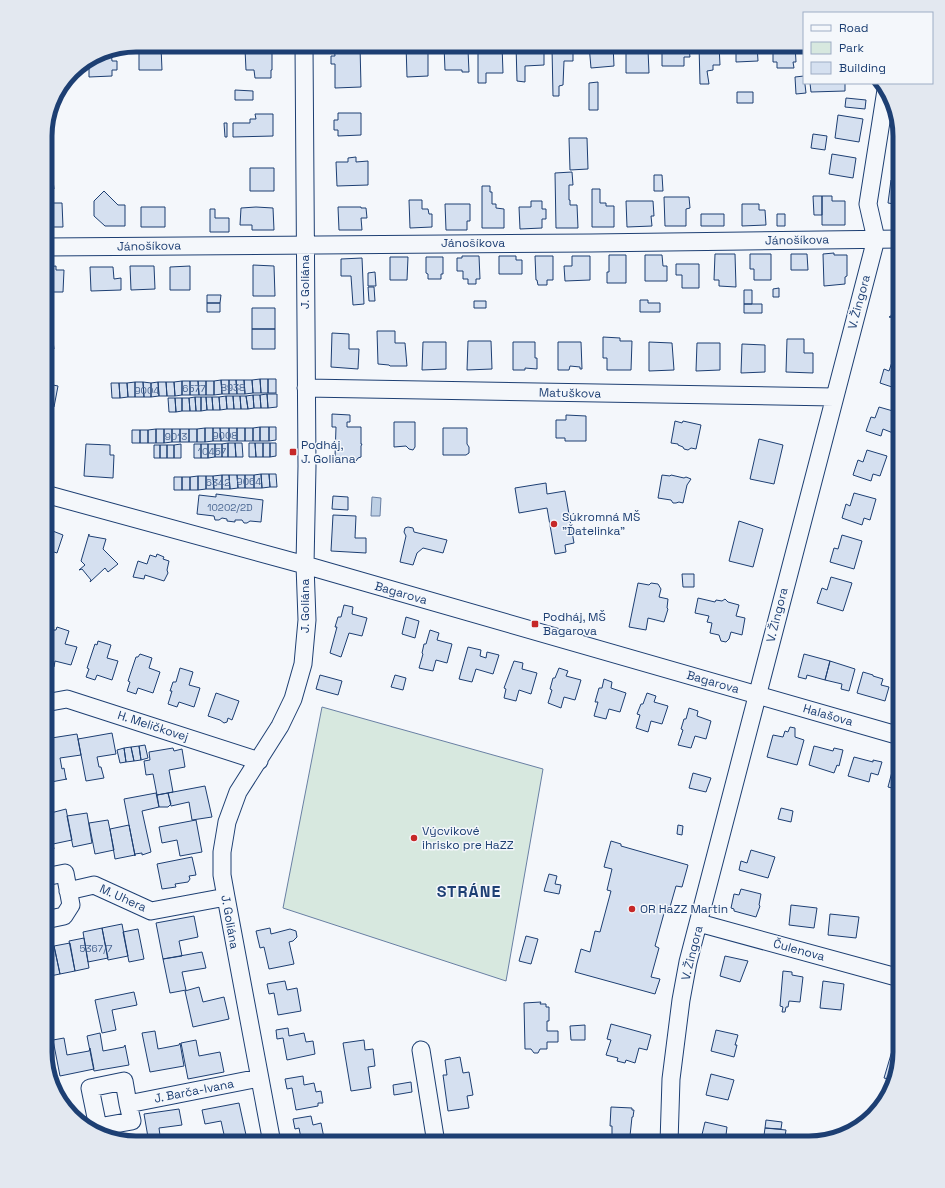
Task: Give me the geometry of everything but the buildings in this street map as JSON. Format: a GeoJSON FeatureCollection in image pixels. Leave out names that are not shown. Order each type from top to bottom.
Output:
{"type":"FeatureCollection","features":[{"type":"Feature","properties":{"kind":"street","name":"J. Goliána"},"geometry":{"type":"LineString","coordinates":[[271,1136],[222,875],[222,852],[227,822],[238,792],[280,726],[293,699],[303,664],[307,620],[305,565],[307,466],[304,52]]}},
{"type":"Feature","properties":{"kind":"street","name":"V. Žingora"},"geometry":{"type":"LineString","coordinates":[[669,1136],[671,1079],[678,1021],[688,962],[876,239],[868,204],[884,100]]}},
{"type":"Feature","properties":{"kind":"street","name":"Jánošíkova"},"geometry":{"type":"LineString","coordinates":[[52,247],[893,239]]}},
{"type":"Feature","properties":{"kind":"street","name":"Matuškova"},"geometry":{"type":"LineString","coordinates":[[306,388],[568,394],[834,397]]}},
{"type":"Feature","properties":{"kind":"street","name":"Bagarova"},"geometry":{"type":"LineString","coordinates":[[52,496],[305,565],[757,695]]}},
{"type":"Feature","properties":{"kind":"street","name":"Halašova"},"geometry":{"type":"LineString","coordinates":[[757,695],[893,734]]}},
{"type":"Feature","properties":{"kind":"street","name":"H. Meličkovej"},"geometry":{"type":"LineString","coordinates":[[52,702],[67,699],[259,761]]}},
{"type":"Feature","properties":{"kind":"street"},"geometry":{"type":"LineString","coordinates":[[52,876],[65,873],[71,904],[64,916],[52,919]]}},
{"type":"Feature","properties":{"kind":"street","name":"M. Uhera"},"geometry":{"type":"LineString","coordinates":[[68,891],[94,885],[151,911],[226,897]]}},
{"type":"Feature","properties":{"kind":"street","name":"Čulenova"},"geometry":{"type":"LineString","coordinates":[[699,923],[893,976]]}},
{"type":"Feature","properties":{"kind":"street"},"geometry":{"type":"LineString","coordinates":[[422,1050],[435,1136]]}},
{"type":"Feature","properties":{"kind":"street","name":"J. Barča-Ivana"},"geometry":{"type":"LineString","coordinates":[[128,1104],[259,1078]]}},
{"type":"Feature","properties":{"kind":"green space","name":"Výcvikové ihrisko pre HaZZ"},"geometry":{"type":"Polygon","coordinates":[[[322,707],[543,769],[506,981],[283,908],[322,707]]]}},
{"type":"Feature","properties":{"kind":"water"},"geometry":{"type":"Polygon","coordinates":[[[372,497],[381,498],[380,516],[371,516],[372,497]]]}},
{"type":"Feature","properties":{"kind":"place","name":"Podháj, J. Goliana"},"geometry":{"type":"Point","coordinates":[293,452]}},
{"type":"Feature","properties":{"kind":"place","name":"Súkromná MŠ \"Ďatelinka\""},"geometry":{"type":"Point","coordinates":[554,524]}},
{"type":"Feature","properties":{"kind":"place","name":"Podháj, MŠ Bagarova"},"geometry":{"type":"Point","coordinates":[535,624]}},
{"type":"Feature","properties":{"kind":"place","name":"Výcvikové ihrisko pre HaZZ"},"geometry":{"type":"Point","coordinates":[414,838]}},
{"type":"Feature","properties":{"kind":"place","name":"OR HaZZ Martin"},"geometry":{"type":"Point","coordinates":[632,909]}},
{"type":"Feature","properties":{"kind":"district","name":"STRÁNE"},"geometry":{"type":"Point","coordinates":[469,891]}}]}
